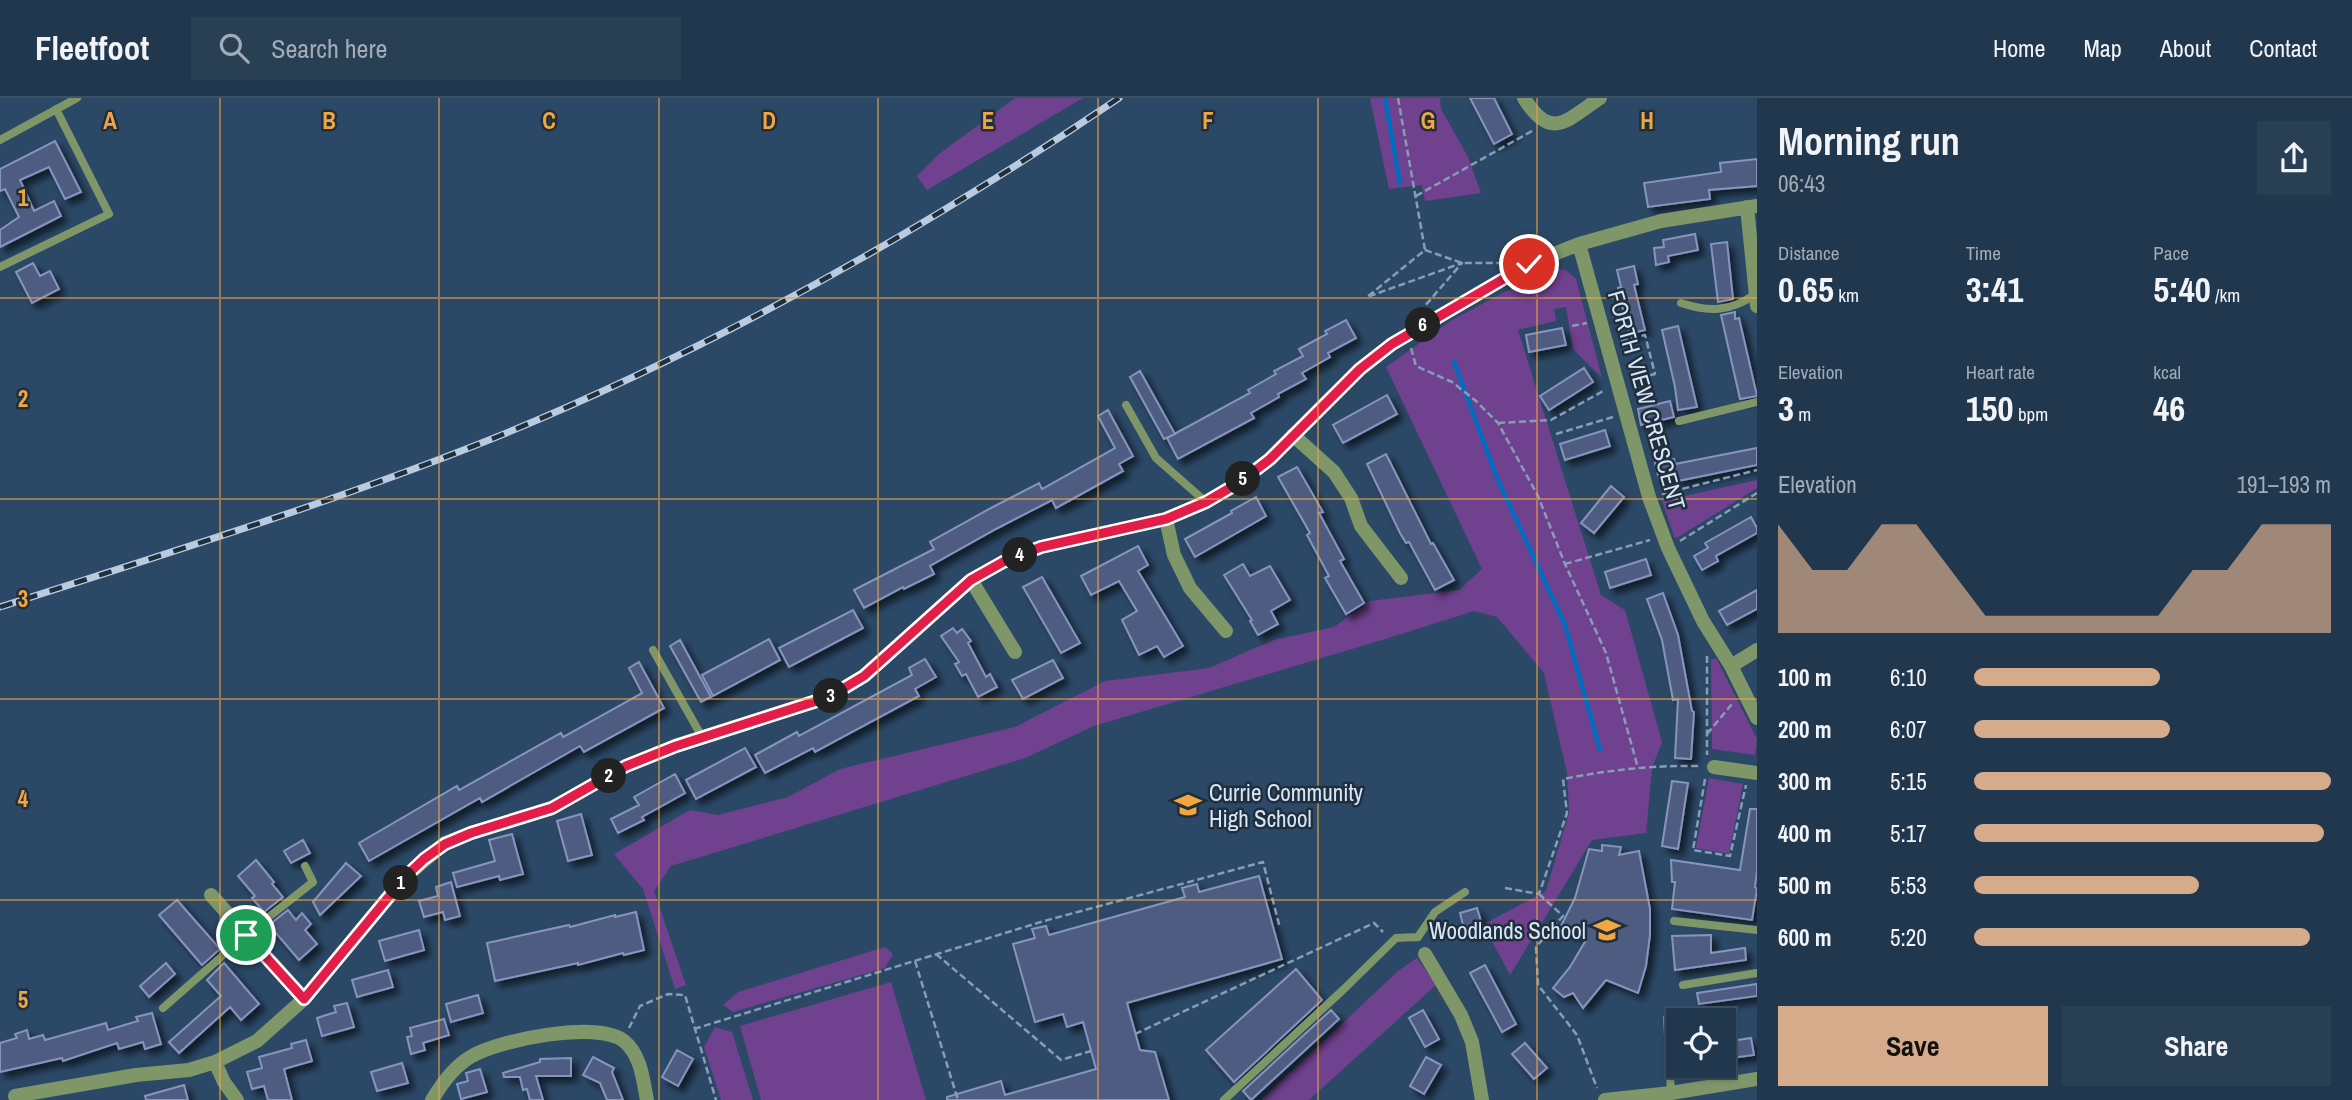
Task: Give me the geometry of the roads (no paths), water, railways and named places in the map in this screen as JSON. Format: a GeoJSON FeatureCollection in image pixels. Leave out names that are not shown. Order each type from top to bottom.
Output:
{"type":"FeatureCollection","features":[{"type":"Feature","properties":{"kind":"street"},"geometry":{"type":"LineString","coordinates":[[1524,98],[1540,119],[1561,124],[1600,98]]}},
{"type":"Feature","properties":{"kind":"street"},"geometry":{"type":"LineString","coordinates":[[15,1096],[136,1075],[189,1070],[215,1062],[257,1041],[304,999],[405,877],[445,844],[471,833],[552,808],[626,766],[702,737],[829,697],[864,676],[971,580],[1003,562],[1041,547],[1166,519],[1206,502],[1240,482],[1270,459],[1360,369],[1408,334],[1529,264],[1579,244],[1661,222],[1752,207],[1756,300]]}},
{"type":"Feature","properties":{"kind":"street","name":"FORTH VIEW CRESCENT"},"geometry":{"type":"LineString","coordinates":[[1579,244],[1649,497],[1666,542],[1703,621],[1731,666],[1757,718]]}},
{"type":"Feature","properties":{"kind":"street"},"geometry":{"type":"LineString","coordinates":[[1293,435],[1334,472],[1351,498],[1361,526],[1401,578]]}},
{"type":"Feature","properties":{"kind":"street"},"geometry":{"type":"LineString","coordinates":[[1166,519],[1174,555],[1190,588],[1226,631]]}},
{"type":"Feature","properties":{"kind":"street"},"geometry":{"type":"LineString","coordinates":[[971,580],[1014,652]]}},
{"type":"Feature","properties":{"kind":"street"},"geometry":{"type":"LineString","coordinates":[[1731,666],[1757,650]]}},
{"type":"Feature","properties":{"kind":"street"},"geometry":{"type":"LineString","coordinates":[[1714,766],[1757,773]]}},
{"type":"Feature","properties":{"kind":"street"},"geometry":{"type":"LineString","coordinates":[[211,895],[304,999]]}},
{"type":"Feature","properties":{"kind":"street"},"geometry":{"type":"LineString","coordinates":[[1425,954],[1467,1029],[1472,1042],[1482,1100]]}},
{"type":"Feature","properties":{"kind":"street"},"geometry":{"type":"LineString","coordinates":[[432,1100],[452,1072],[472,1055],[499,1046],[567,1031],[602,1031],[623,1040],[638,1060],[647,1100]]}},
{"type":"Feature","properties":{"kind":"street"},"geometry":{"type":"LineString","coordinates":[[215,1062],[224,1082],[237,1100]]}},
{"type":"Feature","properties":{"kind":"street"},"geometry":{"type":"LineString","coordinates":[[1605,1100],[1757,1079]]}},
{"type":"Feature","properties":{"kind":"lane"},"geometry":{"type":"LineString","coordinates":[[0,140],[77,98]]}},
{"type":"Feature","properties":{"kind":"lane"},"geometry":{"type":"LineString","coordinates":[[0,267],[110,214],[55,109]]}},
{"type":"Feature","properties":{"kind":"lane"},"geometry":{"type":"LineString","coordinates":[[1681,303],[1700,309],[1738,306],[1756,300]]}},
{"type":"Feature","properties":{"kind":"lane"},"geometry":{"type":"LineString","coordinates":[[1679,421],[1757,402]]}},
{"type":"Feature","properties":{"kind":"lane"},"geometry":{"type":"LineString","coordinates":[[1126,405],[1156,458],[1206,502]]}},
{"type":"Feature","properties":{"kind":"lane"},"geometry":{"type":"LineString","coordinates":[[653,650],[702,737]]}},
{"type":"Feature","properties":{"kind":"lane"},"geometry":{"type":"LineString","coordinates":[[163,1008],[313,881],[305,866]]}},
{"type":"Feature","properties":{"kind":"lane"},"geometry":{"type":"LineString","coordinates":[[1418,937],[1435,912],[1465,892]]}},
{"type":"Feature","properties":{"kind":"lane"},"geometry":{"type":"LineString","coordinates":[[1674,921],[1757,930]]}},
{"type":"Feature","properties":{"kind":"lane"},"geometry":{"type":"LineString","coordinates":[[1224,1100],[1396,938],[1418,937]]}},
{"type":"Feature","properties":{"kind":"lane"},"geometry":{"type":"LineString","coordinates":[[1418,937],[1425,954]]}},
{"type":"Feature","properties":{"kind":"lane"},"geometry":{"type":"LineString","coordinates":[[1683,985],[1757,974]]}},
{"type":"Feature","properties":{"kind":"lane"},"geometry":{"type":"LineString","coordinates":[[1670,1078],[1671,1093]]}},
{"type":"Feature","properties":{"kind":"waterway"},"geometry":{"type":"LineString","coordinates":[[1385,98],[1400,183]]}},
{"type":"Feature","properties":{"kind":"waterway"},"geometry":{"type":"LineString","coordinates":[[1454,362],[1497,478],[1565,625],[1600,750]]}},
{"type":"Feature","properties":{"kind":"railway"},"geometry":{"type":"LineString","coordinates":[[0,607],[375,483],[499,436],[580,401],[660,364],[818,283],[971,194],[1119,98]]}},
{"type":"Feature","properties":{"kind":"place","name":"Currie Community High School"},"geometry":{"type":"Point","coordinates":[1188,805]}},
{"type":"Feature","properties":{"kind":"place","name":"Woodlands School"},"geometry":{"type":"Point","coordinates":[1607,930]}}]}
